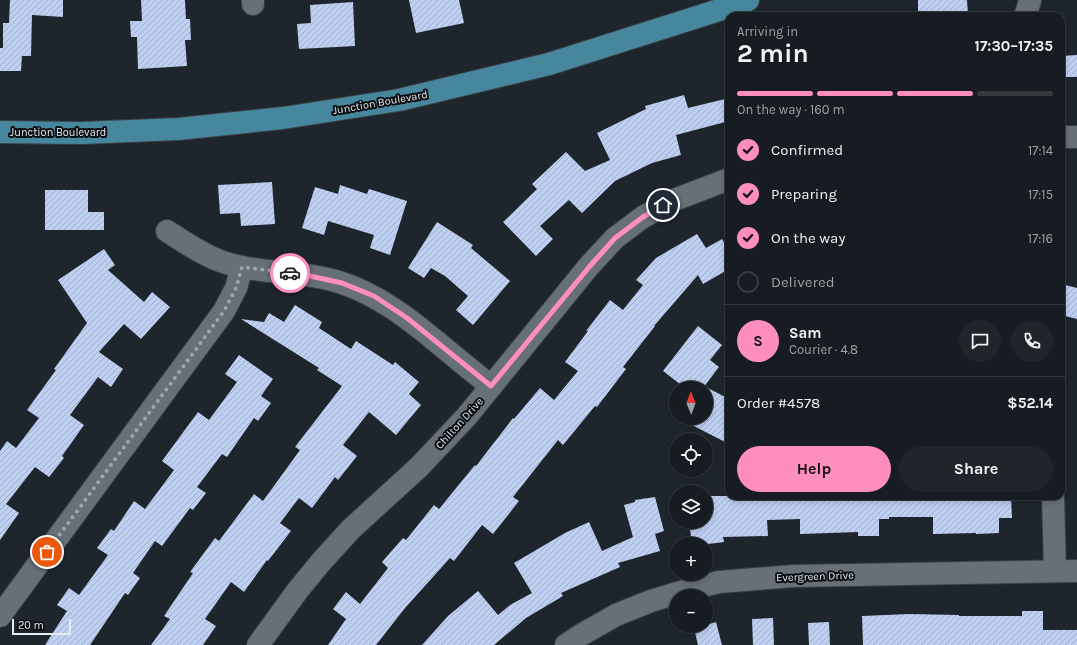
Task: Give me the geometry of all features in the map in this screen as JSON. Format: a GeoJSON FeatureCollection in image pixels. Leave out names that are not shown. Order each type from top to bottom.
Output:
{"type":"FeatureCollection","features":[{"type":"Feature","properties":{"kind":"main road","name":"Junction Boulevard"},"geometry":{"type":"LineString","coordinates":[[0,132],[81,134],[178,129],[283,118],[399,100],[549,64],[748,0]]}},
{"type":"Feature","properties":{"kind":"street"},"geometry":{"type":"LineString","coordinates":[[1065,137],[1077,136]]}},
{"type":"Feature","properties":{"kind":"street","name":"Chilton Drive"},"geometry":{"type":"LineString","coordinates":[[258,645],[298,590],[321,562],[351,529],[419,467],[466,416],[615,238],[643,217],[674,200],[725,181]]}},
{"type":"Feature","properties":{"kind":"street"},"geometry":{"type":"LineString","coordinates":[[168,231],[194,248],[220,261],[242,267],[310,276],[342,283],[374,296],[407,318],[491,386]]}},
{"type":"Feature","properties":{"kind":"street"},"geometry":{"type":"LineString","coordinates":[[0,616],[224,311],[236,288],[242,267]]}},
{"type":"Feature","properties":{"kind":"street"},"geometry":{"type":"LineString","coordinates":[[1053,500],[1055,571]]}},
{"type":"Feature","properties":{"kind":"street","name":"Evergreen Drive"},"geometry":{"type":"LineString","coordinates":[[566,645],[616,615],[630,609],[680,592],[719,582],[794,576],[1077,571]]}},
{"type":"Feature","properties":{"kind":"building"},"geometry":{"type":"Polygon","coordinates":[[[10,0],[63,0],[63,17],[32,15],[31,56],[22,56],[21,71],[0,71],[0,48],[3,48],[3,23],[9,23],[10,0]]]}},
{"type":"Feature","properties":{"kind":"building"},"geometry":{"type":"Polygon","coordinates":[[[141,0],[185,0],[186,19],[190,19],[191,40],[185,40],[187,66],[138,69],[137,37],[131,37],[130,21],[142,21],[141,0]]]}},
{"type":"Feature","properties":{"kind":"building"},"geometry":{"type":"Polygon","coordinates":[[[409,0],[459,0],[464,23],[416,33],[409,0]]]}},
{"type":"Feature","properties":{"kind":"building"},"geometry":{"type":"Polygon","coordinates":[[[918,0],[967,0],[968,12],[918,12],[918,0]]]}},
{"type":"Feature","properties":{"kind":"building"},"geometry":{"type":"Polygon","coordinates":[[[353,2],[355,46],[299,49],[297,24],[311,23],[310,5],[353,2]]]}},
{"type":"Feature","properties":{"kind":"building"},"geometry":{"type":"Polygon","coordinates":[[[1077,55],[1077,77],[1065,77],[1065,56],[1077,55]]]}},
{"type":"Feature","properties":{"kind":"building"},"geometry":{"type":"Polygon","coordinates":[[[684,95],[688,108],[725,99],[725,122],[676,135],[681,155],[652,163],[615,181],[582,213],[569,200],[540,226],[553,239],[536,256],[503,222],[537,189],[532,184],[566,152],[585,171],[610,160],[597,133],[646,109],[645,106],[684,95]]]}},
{"type":"Feature","properties":{"kind":"building"},"geometry":{"type":"Polygon","coordinates":[[[272,182],[275,224],[241,226],[240,213],[220,214],[218,185],[272,182]]]}},
{"type":"Feature","properties":{"kind":"building"},"geometry":{"type":"Polygon","coordinates":[[[340,185],[367,194],[369,189],[407,201],[390,255],[370,248],[374,235],[328,221],[324,235],[302,228],[315,187],[338,194],[340,185]]]}},
{"type":"Feature","properties":{"kind":"building"},"geometry":{"type":"Polygon","coordinates":[[[45,190],[88,190],[88,212],[104,212],[104,230],[45,230],[45,190]]]}},
{"type":"Feature","properties":{"kind":"building"},"geometry":{"type":"Polygon","coordinates":[[[437,222],[473,245],[471,248],[510,281],[473,325],[456,310],[468,296],[445,276],[431,268],[424,278],[408,268],[437,222]]]}},
{"type":"Feature","properties":{"kind":"building"},"geometry":{"type":"Polygon","coordinates":[[[697,234],[706,248],[722,239],[725,244],[725,271],[703,284],[698,275],[654,326],[623,367],[626,369],[597,407],[595,406],[563,445],[558,440],[513,497],[519,501],[493,534],[482,525],[454,561],[450,558],[405,608],[376,645],[328,645],[346,619],[333,609],[346,592],[360,604],[388,568],[382,562],[403,538],[406,540],[434,505],[439,509],[475,465],[476,466],[513,418],[514,419],[540,388],[554,400],[578,371],[565,362],[588,331],[586,331],[610,300],[623,310],[643,285],[636,280],[656,258],[697,234]]]}},
{"type":"Feature","properties":{"kind":"building"},"geometry":{"type":"Polygon","coordinates":[[[104,249],[115,265],[108,270],[144,302],[152,292],[170,307],[141,339],[124,324],[99,352],[123,369],[111,387],[98,377],[70,415],[84,425],[62,456],[64,458],[49,477],[35,467],[6,504],[19,513],[0,540],[0,451],[7,441],[16,448],[39,418],[27,410],[87,323],[58,280],[104,249]]]}},
{"type":"Feature","properties":{"kind":"building"},"geometry":{"type":"Polygon","coordinates":[[[1065,285],[1077,288],[1077,319],[1065,316],[1065,285]]]}},
{"type":"Feature","properties":{"kind":"building"},"geometry":{"type":"Polygon","coordinates":[[[295,305],[322,322],[319,328],[351,349],[356,341],[393,365],[395,362],[419,382],[409,394],[421,405],[396,435],[369,412],[343,445],[357,456],[338,480],[335,477],[312,508],[299,498],[280,523],[291,531],[268,561],[267,560],[244,592],[231,582],[205,619],[216,626],[203,645],[151,645],[170,619],[164,616],[193,573],[190,572],[215,538],[219,541],[254,494],[263,501],[300,450],[295,447],[342,386],[317,370],[319,368],[241,319],[264,322],[269,313],[284,322],[295,305]]]}},
{"type":"Feature","properties":{"kind":"building"},"geometry":{"type":"Polygon","coordinates":[[[698,326],[722,345],[710,360],[719,367],[708,381],[676,381],[663,371],[698,326]]]}},
{"type":"Feature","properties":{"kind":"building"},"geometry":{"type":"Polygon","coordinates":[[[239,355],[273,379],[261,396],[271,403],[258,421],[254,418],[227,457],[222,454],[197,487],[206,493],[193,510],[190,508],[162,546],[155,541],[133,573],[140,578],[128,595],[125,593],[90,645],[45,645],[67,611],[57,605],[69,588],[79,595],[108,555],[97,548],[111,529],[114,531],[134,501],[145,509],[174,470],[162,461],[198,412],[209,420],[237,382],[225,374],[239,355]]]}},
{"type":"Feature","properties":{"kind":"building"},"geometry":{"type":"Polygon","coordinates":[[[713,391],[725,397],[725,442],[713,436],[713,433],[707,433],[692,425],[713,425],[713,391]]]}},
{"type":"Feature","properties":{"kind":"building"},"geometry":{"type":"Polygon","coordinates":[[[713,496],[725,496],[725,500],[1011,500],[1012,518],[999,518],[999,533],[933,534],[933,517],[889,517],[889,519],[879,519],[879,536],[858,536],[858,532],[800,534],[800,519],[767,520],[768,536],[723,537],[724,542],[713,543],[713,537],[691,537],[690,529],[713,529],[713,496]]]}},
{"type":"Feature","properties":{"kind":"building"},"geometry":{"type":"Polygon","coordinates":[[[655,497],[664,531],[655,534],[660,551],[618,563],[620,567],[561,593],[563,596],[526,618],[494,645],[422,645],[448,616],[478,591],[498,615],[510,605],[532,593],[514,563],[565,533],[589,522],[602,551],[633,537],[624,505],[635,502],[635,500],[655,497]]]}},
{"type":"Feature","properties":{"kind":"building"},"geometry":{"type":"Polygon","coordinates":[[[1022,611],[1043,611],[1043,630],[1077,630],[1077,645],[863,645],[862,616],[909,614],[1022,616],[1022,611]]]}},
{"type":"Feature","properties":{"kind":"building"},"geometry":{"type":"Polygon","coordinates":[[[773,618],[774,645],[753,645],[752,619],[773,618]]]}},
{"type":"Feature","properties":{"kind":"building"},"geometry":{"type":"Polygon","coordinates":[[[716,622],[722,645],[698,645],[695,633],[713,633],[713,623],[716,622]]]}},
{"type":"Feature","properties":{"kind":"building"},"geometry":{"type":"Polygon","coordinates":[[[829,622],[830,645],[809,645],[808,623],[829,622]]]}},
{"type":"Feature","properties":{"kind":"way so far"},"geometry":{"type":"LineString","coordinates":[[47,552],[224,311],[236,288],[242,267],[290,273]]}},
{"type":"Feature","properties":{"kind":"route"},"geometry":{"type":"LineString","coordinates":[[290,273],[342,283],[374,296],[407,318],[491,386],[615,238],[643,217],[663,205]]}}]}
